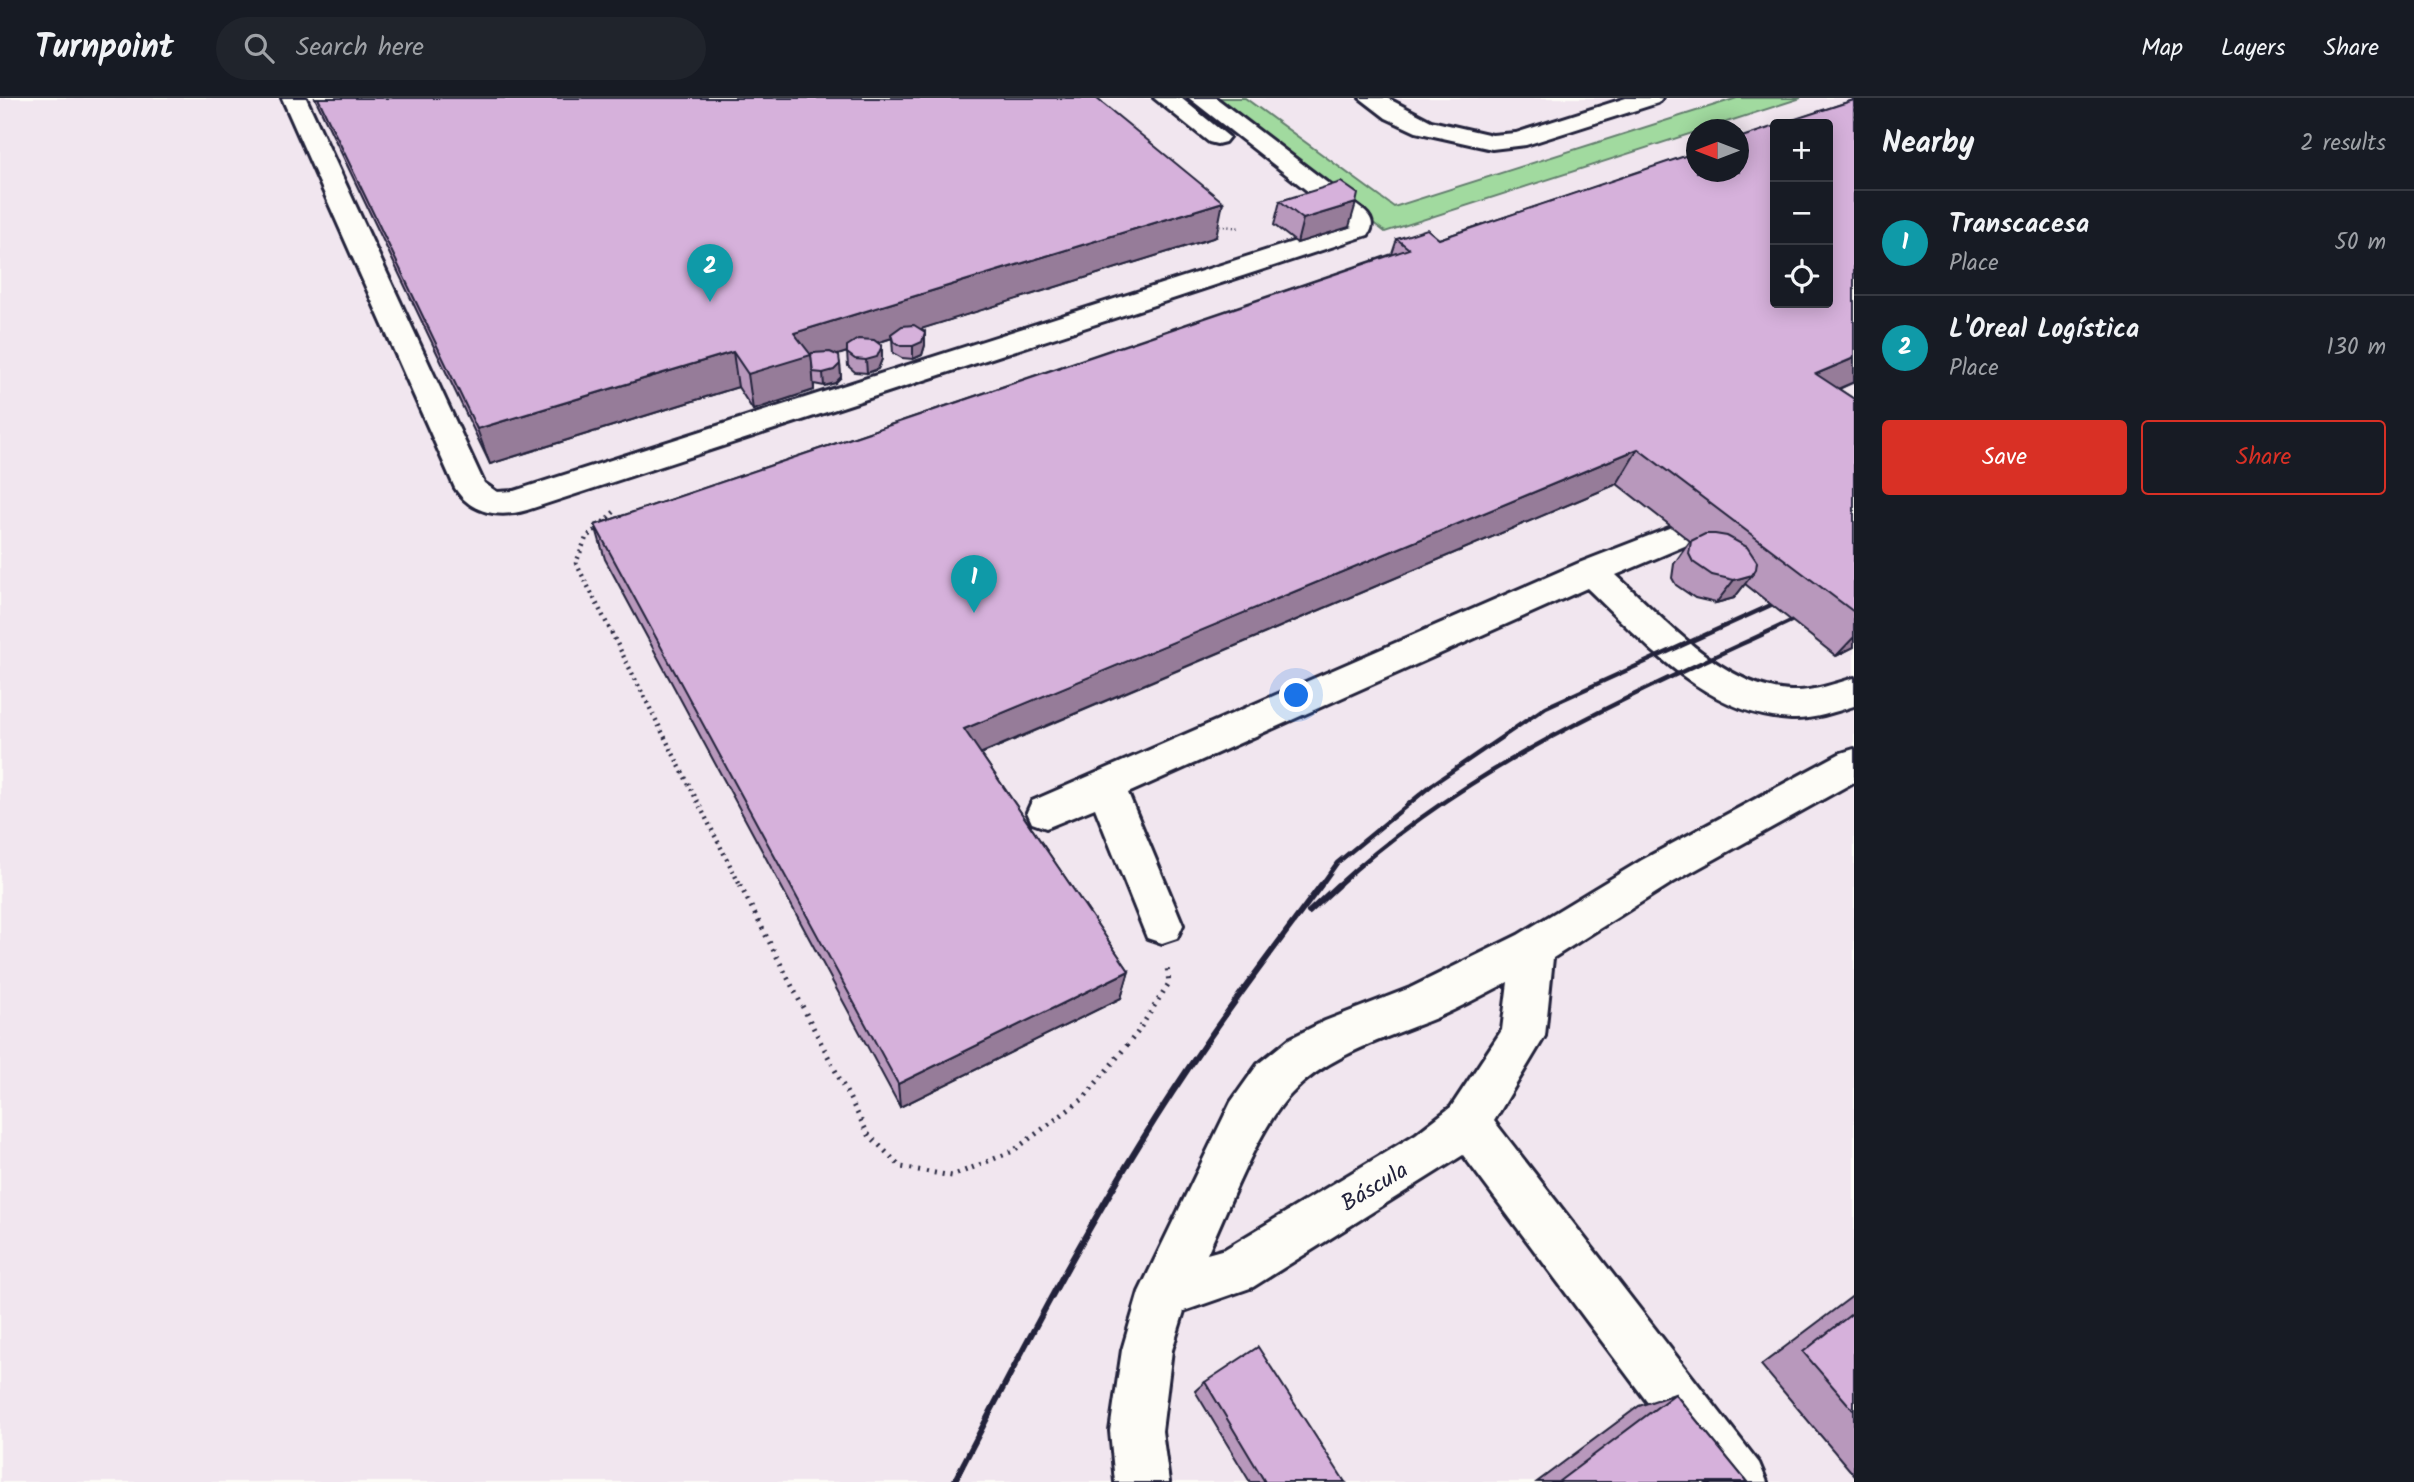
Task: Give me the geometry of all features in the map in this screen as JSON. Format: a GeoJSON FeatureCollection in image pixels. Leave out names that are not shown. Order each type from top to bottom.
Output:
{"type":"FeatureCollection","features":[{"type":"Feature","properties":{"kind":"lane"},"geometry":{"type":"LineString","coordinates":[[294,98],[471,488],[488,503],[502,504],[1359,229],[1359,220],[1355,216],[1200,98]]}},
{"type":"Feature","properties":{"kind":"lane"},"geometry":{"type":"LineString","coordinates":[[1167,98],[1307,208]]}},
{"type":"Feature","properties":{"kind":"lane"},"geometry":{"type":"LineString","coordinates":[[1373,98],[1394,113],[1424,127],[1492,142],[1518,140],[1650,98]]}},
{"type":"Feature","properties":{"kind":"lane"},"geometry":{"type":"LineString","coordinates":[[1046,812],[1682,534]]}},
{"type":"Feature","properties":{"kind":"lane"},"geometry":{"type":"LineString","coordinates":[[1591,572],[1696,666],[1746,698],[1790,705],[1823,701],[1854,692]]}},
{"type":"Feature","properties":{"kind":"lane"},"geometry":{"type":"LineString","coordinates":[[1142,1482],[1136,1431],[1147,1350],[1164,1292],[1247,1118],[1274,1079],[1317,1048],[1424,1002],[1533,948],[1656,872],[1854,764]]}},
{"type":"Feature","properties":{"kind":"lane"},"geometry":{"type":"LineString","coordinates":[[1106,786],[1161,925]]}},
{"type":"Feature","properties":{"kind":"lane"},"geometry":{"type":"LineString","coordinates":[[1533,948],[1523,1036],[1449,1137],[1740,1482]]}},
{"type":"Feature","properties":{"kind":"lane","name":"Báscula"},"geometry":{"type":"LineString","coordinates":[[1164,1292],[1236,1270],[1449,1137]]}},
{"type":"Feature","properties":{"kind":"path"},"geometry":{"type":"LineString","coordinates":[[615,512],[586,538],[576,563],[868,1134],[901,1167],[952,1176],[1013,1151],[1083,1099],[1137,1033],[1169,983],[1161,925]]}},
{"type":"Feature","properties":{"kind":"shaded area"},"geometry":{"type":"Polygon","coordinates":[[[0,98],[1854,98],[1854,1482],[0,1482],[0,98]]]}},
{"type":"Feature","properties":{"kind":"green space"},"geometry":{"type":"Polygon","coordinates":[[[1211,98],[1245,98],[1394,207],[1737,98],[1801,98],[1736,119],[1686,119],[1686,135],[1385,232],[1211,98]]]}},
{"type":"Feature","properties":{"kind":"building"},"geometry":{"type":"Polygon","coordinates":[[[318,98],[1096,98],[1223,202],[794,333],[811,355],[748,374],[733,352],[477,429],[318,98]]]}},
{"type":"Feature","properties":{"kind":"building"},"geometry":{"type":"Polygon","coordinates":[[[1854,100],[1854,358],[1816,374],[1854,399],[1854,612],[1638,449],[964,729],[1129,971],[898,1084],[595,525],[1409,249],[1397,239],[1427,229],[1439,239],[1686,156],[1686,182],[1749,182],[1749,135],[1770,128],[1770,308],[1833,308],[1833,119],[1795,119],[1854,100]]]}},
{"type":"Feature","properties":{"kind":"building"},"geometry":{"type":"Polygon","coordinates":[[[1341,182],[1358,194],[1356,203],[1303,219],[1280,201],[1341,182]]]}},
{"type":"Feature","properties":{"kind":"building"},"geometry":{"type":"Polygon","coordinates":[[[914,325],[925,332],[922,342],[913,346],[901,346],[893,341],[891,334],[902,326],[914,325]]]}},
{"type":"Feature","properties":{"kind":"building"},"geometry":{"type":"Polygon","coordinates":[[[858,339],[874,340],[882,346],[877,357],[855,359],[847,353],[847,346],[858,339]]]}},
{"type":"Feature","properties":{"kind":"building"},"geometry":{"type":"Polygon","coordinates":[[[830,352],[839,356],[840,364],[834,370],[813,372],[812,353],[830,352]]]}},
{"type":"Feature","properties":{"kind":"building"},"geometry":{"type":"Polygon","coordinates":[[[1705,534],[1727,536],[1747,547],[1757,562],[1752,575],[1734,580],[1712,575],[1693,562],[1689,554],[1691,541],[1705,534]]]}},
{"type":"Feature","properties":{"kind":"building"},"geometry":{"type":"Polygon","coordinates":[[[1854,1312],[1854,1411],[1803,1352],[1854,1312]]]}},
{"type":"Feature","properties":{"kind":"building"},"geometry":{"type":"Polygon","coordinates":[[[1258,1347],[1345,1482],[1265,1482],[1205,1382],[1258,1347]]]}},
{"type":"Feature","properties":{"kind":"building"},"geometry":{"type":"Polygon","coordinates":[[[1675,1394],[1747,1482],[1558,1482],[1675,1394]]]}},
{"type":"Feature","properties":{"kind":"railway"},"geometry":{"type":"LineString","coordinates":[[1320,887],[1337,863],[1433,784],[1546,707],[1771,605]]}},
{"type":"Feature","properties":{"kind":"railway"},"geometry":{"type":"LineString","coordinates":[[1336,887],[1387,844],[1495,769],[1611,706],[1791,621]]}},
{"type":"Feature","properties":{"kind":"railway"},"geometry":{"type":"LineString","coordinates":[[954,1482],[1042,1314],[1136,1150],[1219,1024],[1321,885]]}},
{"type":"Feature","properties":{"kind":"railway"},"geometry":{"type":"LineString","coordinates":[[1309,912],[1338,885]]}},
{"type":"Feature","properties":{"kind":"place","name":"L'Oreal Logística"},"geometry":{"type":"Point","coordinates":[710,302]}},
{"type":"Feature","properties":{"kind":"place","name":"Transcacesa"},"geometry":{"type":"Point","coordinates":[974,613]}}]}
